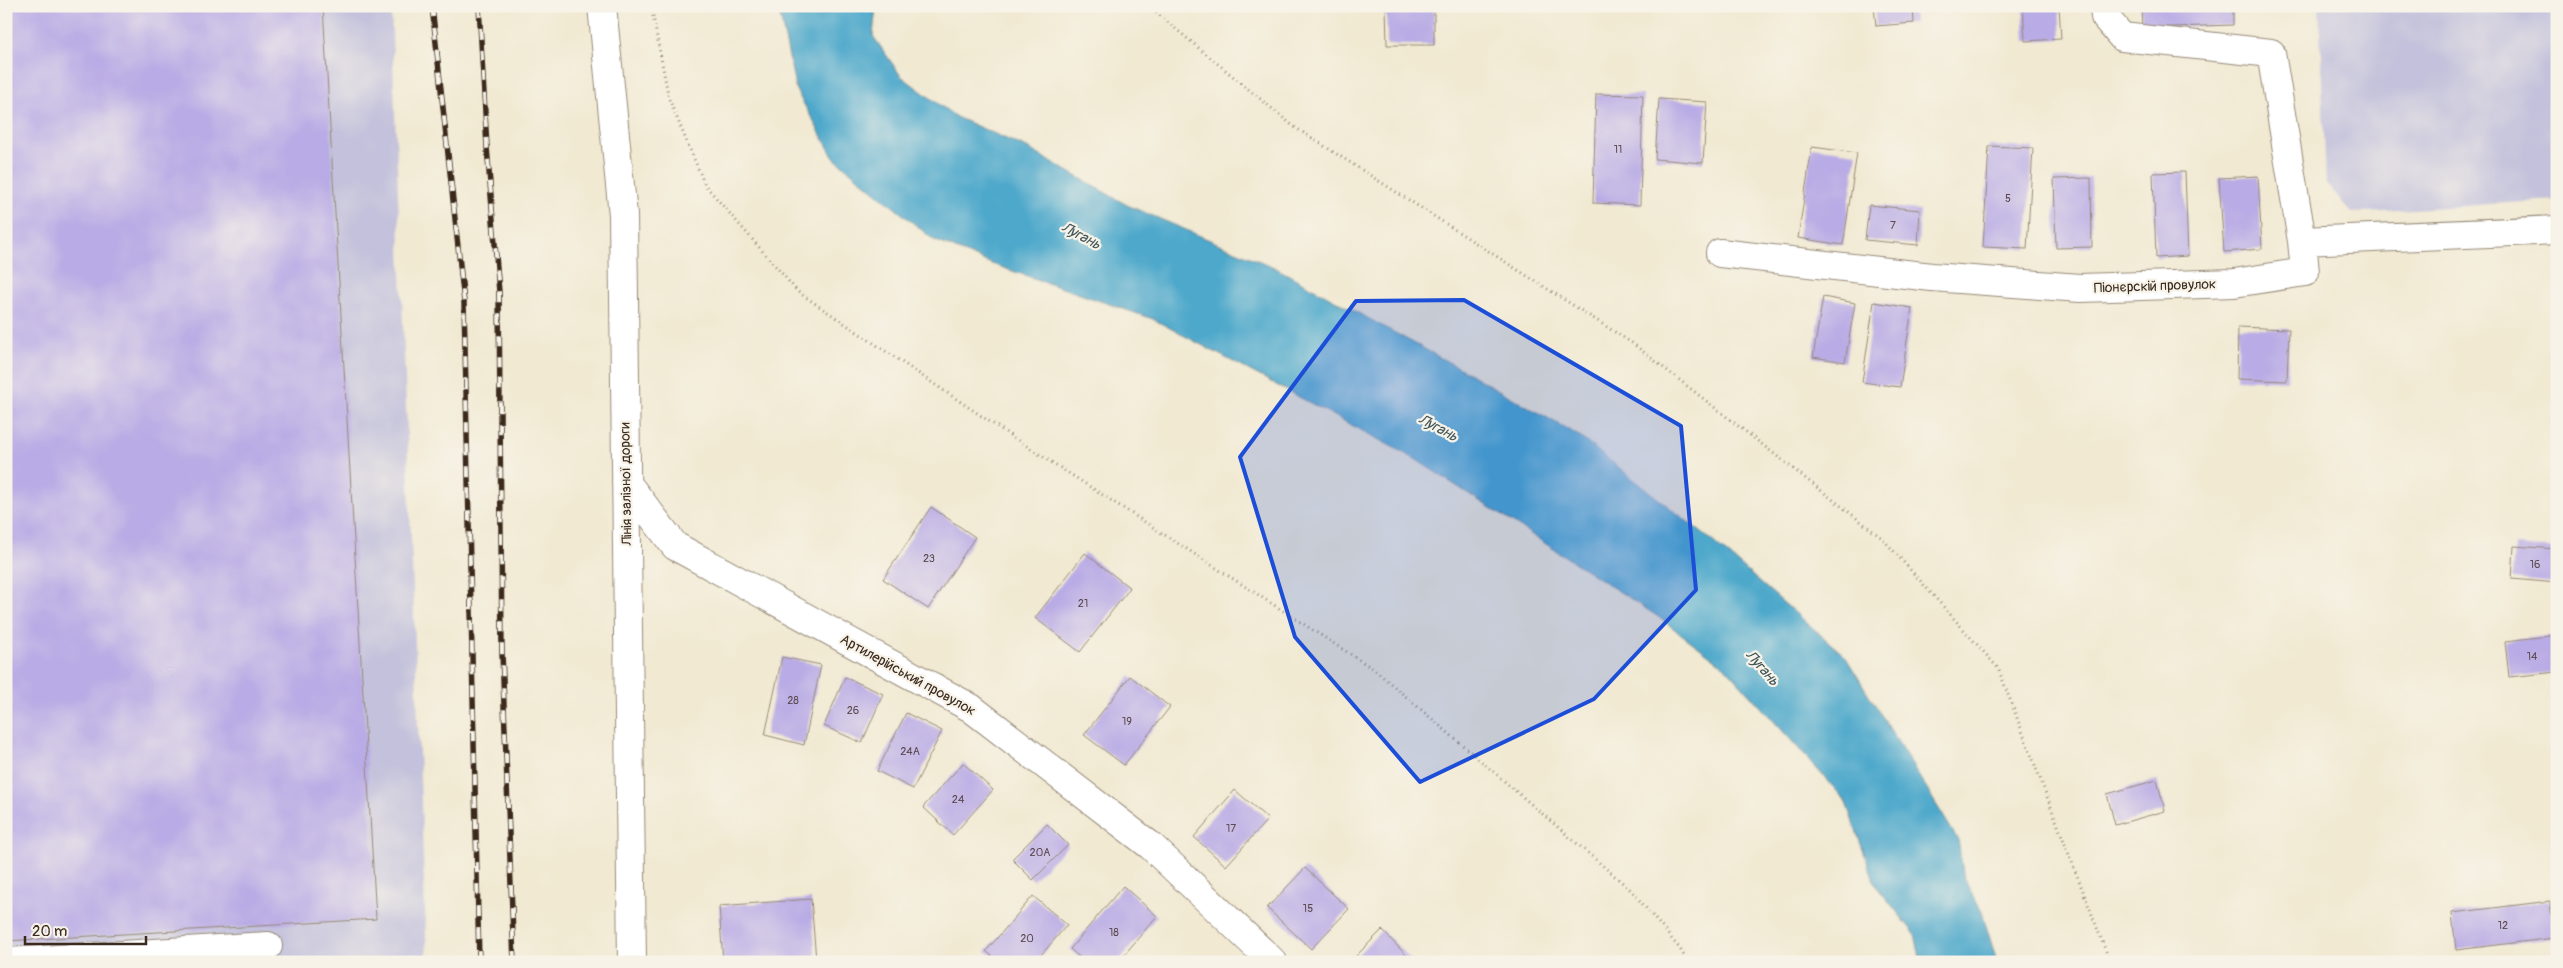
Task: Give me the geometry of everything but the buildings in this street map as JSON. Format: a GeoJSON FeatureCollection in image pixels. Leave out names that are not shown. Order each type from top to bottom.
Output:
{"type":"FeatureCollection","features":[{"type":"Feature","properties":{"kind":"street","name":"Лінія залізної дороги"},"geometry":{"type":"LineString","coordinates":[[602,6],[623,215],[632,962]]}},
{"type":"Feature","properties":{"kind":"street"},"geometry":{"type":"LineString","coordinates":[[2104,6],[2105,17],[2122,37],[2271,53],[2302,241],[2557,230]]}},
{"type":"Feature","properties":{"kind":"street","name":"Піонєрскій провулок"},"geometry":{"type":"LineString","coordinates":[[1720,253],[1932,277],[2080,288],[2234,283],[2305,272],[2302,241]]}},
{"type":"Feature","properties":{"kind":"street","name":"Артилерійський провулок"},"geometry":{"type":"LineString","coordinates":[[626,482],[675,546],[971,708],[1151,846],[1273,962]]}},
{"type":"Feature","properties":{"kind":"street"},"geometry":{"type":"LineString","coordinates":[[9,962],[268,946]]}},
{"type":"Feature","properties":{"kind":"path"},"geometry":{"type":"LineString","coordinates":[[651,6],[670,100],[705,186],[798,292],[1014,438],[1375,670],[1631,890],[1680,949],[1688,962]]}},
{"type":"Feature","properties":{"kind":"path"},"geometry":{"type":"LineString","coordinates":[[1148,6],[1293,126],[1632,343],[1882,538],[1998,668],[2110,962]]}},
{"type":"Feature","properties":{"kind":"highlighted area"},"geometry":{"type":"Polygon","coordinates":[[[1464,300],[1681,426],[1696,590],[1594,699],[1420,782],[1295,637],[1240,457],[1356,301],[1464,300]]]}},
{"type":"Feature","properties":{"kind":"shaded area"},"geometry":{"type":"Polygon","coordinates":[[[6,6],[391,6],[427,962],[6,962],[6,6]]]}},
{"type":"Feature","properties":{"kind":"shaded area"},"geometry":{"type":"Polygon","coordinates":[[[2319,6],[2557,6],[2557,200],[2352,213],[2326,184],[2319,6]]]}},
{"type":"Feature","properties":{"kind":"water","name":"Лугань"},"geometry":{"type":"Polygon","coordinates":[[[778,6],[876,6],[873,36],[901,76],[956,117],[1027,148],[1127,205],[1276,268],[1576,434],[1711,540],[1845,656],[1958,840],[1964,879],[1982,912],[1997,962],[1921,962],[1915,934],[1876,886],[1845,800],[1724,666],[1657,616],[1415,459],[1153,319],[992,264],[934,240],[834,158],[796,90],[778,6]]]}},
{"type":"Feature","properties":{"kind":"railway"},"geometry":{"type":"LineString","coordinates":[[432,6],[464,302],[479,962]]}},
{"type":"Feature","properties":{"kind":"railway"},"geometry":{"type":"LineString","coordinates":[[479,6],[487,147],[499,292],[502,653],[514,962]]}}]}
